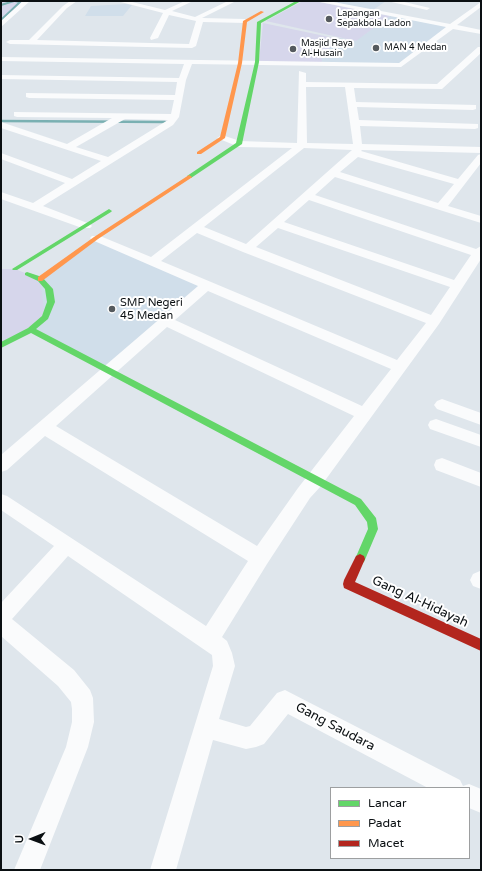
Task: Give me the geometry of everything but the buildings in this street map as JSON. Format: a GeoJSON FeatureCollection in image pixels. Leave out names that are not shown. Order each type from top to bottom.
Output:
{"type":"FeatureCollection","features":[{"type":"Feature","properties":{"kind":"street"},"geometry":{"type":"LineString","coordinates":[[1,25],[27,1]]}},
{"type":"Feature","properties":{"kind":"street"},"geometry":{"type":"LineString","coordinates":[[31,42],[65,7],[74,1]]}},
{"type":"Feature","properties":{"kind":"street"},"geometry":{"type":"LineString","coordinates":[[120,1],[198,19],[245,21],[282,1]]}},
{"type":"Feature","properties":{"kind":"street"},"geometry":{"type":"LineString","coordinates":[[138,5],[147,1]]}},
{"type":"Feature","properties":{"kind":"street"},"geometry":{"type":"LineString","coordinates":[[154,38],[167,11],[190,1]]}},
{"type":"Feature","properties":{"kind":"street"},"geometry":{"type":"LineString","coordinates":[[34,207],[170,123],[176,117],[182,80],[198,19],[233,1]]}},
{"type":"Feature","properties":{"kind":"street"},"geometry":{"type":"LineString","coordinates":[[40,278],[96,238],[239,144],[257,62],[259,22],[299,1]]}},
{"type":"Feature","properties":{"kind":"street"},"geometry":{"type":"LineString","coordinates":[[318,1],[481,32]]}},
{"type":"Feature","properties":{"kind":"street"},"geometry":{"type":"LineString","coordinates":[[390,1],[430,6],[411,19]]}},
{"type":"Feature","properties":{"kind":"street"},"geometry":{"type":"LineString","coordinates":[[10,42],[103,44],[190,53],[240,62],[403,65],[481,4]]}},
{"type":"Feature","properties":{"kind":"street"},"geometry":{"type":"LineString","coordinates":[[191,158],[222,138],[240,62],[245,21]]}},
{"type":"Feature","properties":{"kind":"street"},"geometry":{"type":"LineString","coordinates":[[93,61],[103,44]]}},
{"type":"Feature","properties":{"kind":"street"},"geometry":{"type":"LineString","coordinates":[[102,61],[111,45]]}},
{"type":"Feature","properties":{"kind":"street"},"geometry":{"type":"LineString","coordinates":[[303,84],[439,87],[481,49]]}},
{"type":"Feature","properties":{"kind":"street"},"geometry":{"type":"LineString","coordinates":[[1,59],[102,61],[190,53]]}},
{"type":"Feature","properties":{"kind":"street"},"geometry":{"type":"LineString","coordinates":[[1,72],[10,59]]}},
{"type":"Feature","properties":{"kind":"street"},"geometry":{"type":"LineString","coordinates":[[468,60],[481,62]]}},
{"type":"Feature","properties":{"kind":"street"},"geometry":{"type":"LineString","coordinates":[[302,64],[302,145]]}},
{"type":"Feature","properties":{"kind":"street"},"geometry":{"type":"LineString","coordinates":[[1,77],[182,80]]}},
{"type":"Feature","properties":{"kind":"street"},"geometry":{"type":"LineString","coordinates":[[40,78],[23,105],[3,122],[68,147],[110,161]]}},
{"type":"Feature","properties":{"kind":"street"},"geometry":{"type":"LineString","coordinates":[[348,85],[357,150]]}},
{"type":"Feature","properties":{"kind":"street"},"geometry":{"type":"LineString","coordinates":[[23,105],[178,98]]}},
{"type":"Feature","properties":{"kind":"street"},"geometry":{"type":"LineString","coordinates":[[354,123],[477,129],[469,112],[481,99]]}},
{"type":"Feature","properties":{"kind":"street"},"geometry":{"type":"LineString","coordinates":[[351,104],[473,107]]}},
{"type":"Feature","properties":{"kind":"street"},"geometry":{"type":"LineString","coordinates":[[23,105],[117,120],[176,117]]}},
{"type":"Feature","properties":{"kind":"street"},"geometry":{"type":"LineString","coordinates":[[68,147],[117,120]]}},
{"type":"Feature","properties":{"kind":"street"},"geometry":{"type":"LineString","coordinates":[[222,138],[239,144],[302,145],[357,150],[481,151]]}},
{"type":"Feature","properties":{"kind":"street"},"geometry":{"type":"LineString","coordinates":[[152,262],[302,145]]}},
{"type":"Feature","properties":{"kind":"street"},"geometry":{"type":"LineString","coordinates":[[247,249],[357,150]]}},
{"type":"Feature","properties":{"kind":"street"},"geometry":{"type":"LineString","coordinates":[[357,150],[461,184]]}},
{"type":"Feature","properties":{"kind":"street"},"geometry":{"type":"LineString","coordinates":[[441,207],[461,184],[481,151]]}},
{"type":"Feature","properties":{"kind":"street"},"geometry":{"type":"LineString","coordinates":[[1,156],[73,183]]}},
{"type":"Feature","properties":{"kind":"street"},"geometry":{"type":"LineString","coordinates":[[332,173],[481,220]]}},
{"type":"Feature","properties":{"kind":"street"},"geometry":{"type":"LineString","coordinates":[[1,195],[86,226]]}},
{"type":"Feature","properties":{"kind":"street"},"geometry":{"type":"LineString","coordinates":[[209,640],[260,558],[304,493],[316,481],[434,321],[480,252],[306,196]]}},
{"type":"Feature","properties":{"kind":"street"},"geometry":{"type":"LineString","coordinates":[[1,345],[8,343],[32,330],[45,317],[51,302],[49,289],[40,278],[11,269],[86,226],[117,206]]}},
{"type":"Feature","properties":{"kind":"street"},"geometry":{"type":"LineString","coordinates":[[276,223],[458,286]]}},
{"type":"Feature","properties":{"kind":"street"},"geometry":{"type":"LineString","coordinates":[[195,228],[434,321]]}},
{"type":"Feature","properties":{"kind":"street"},"geometry":{"type":"LineString","coordinates":[[96,238],[400,367]]}},
{"type":"Feature","properties":{"kind":"street"},"geometry":{"type":"LineString","coordinates":[[1,464],[207,285]]}},
{"type":"Feature","properties":{"kind":"street"},"geometry":{"type":"LineString","coordinates":[[165,321],[364,414]]}},
{"type":"Feature","properties":{"kind":"street"},"geometry":{"type":"LineString","coordinates":[[32,330],[316,481]]}},
{"type":"Feature","properties":{"kind":"street"},"geometry":{"type":"LineString","coordinates":[[442,405],[481,419]]}},
{"type":"Feature","properties":{"kind":"street"},"geometry":{"type":"LineString","coordinates":[[436,424],[481,441]]}},
{"type":"Feature","properties":{"kind":"street"},"geometry":{"type":"LineString","coordinates":[[44,427],[260,558]]}},
{"type":"Feature","properties":{"kind":"street"},"geometry":{"type":"LineString","coordinates":[[442,465],[481,480]]}},
{"type":"Feature","properties":{"kind":"street","name":"Gang Al-Hidayah"},"geometry":{"type":"LineString","coordinates":[[316,481],[358,502],[372,521],[371,537],[348,584],[481,645]]}},
{"type":"Feature","properties":{"kind":"street"},"geometry":{"type":"LineString","coordinates":[[1,502],[220,648],[225,663],[163,870]]}},
{"type":"Feature","properties":{"kind":"street"},"geometry":{"type":"LineString","coordinates":[[1,617],[67,545]]}},
{"type":"Feature","properties":{"kind":"street"},"geometry":{"type":"LineString","coordinates":[[1,623],[66,678],[82,698],[84,709],[83,722],[77,746],[27,870]]}},
{"type":"Feature","properties":{"kind":"street","name":"Gang Saudara"},"geometry":{"type":"LineString","coordinates":[[205,726],[246,738],[256,736],[286,701],[450,787]]}},
{"type":"Feature","properties":{"kind":"street"},"geometry":{"type":"LineString","coordinates":[[470,796],[481,802]]}},
{"type":"Feature","properties":{"kind":"shaded area"},"geometry":{"type":"Polygon","coordinates":[[[1,1],[24,1],[1,22],[1,1]]]}},
{"type":"Feature","properties":{"kind":"shaded area","name":"Lapangan Sepakbola Ladon"},"geometry":{"type":"Polygon","coordinates":[[[303,1],[314,1],[390,16],[356,41],[266,21],[303,1]]]}},
{"type":"Feature","properties":{"kind":"shaded area"},"geometry":{"type":"Polygon","coordinates":[[[340,1],[386,1],[373,10],[337,3],[340,1]]]}},
{"type":"Feature","properties":{"kind":"shaded area"},"geometry":{"type":"Polygon","coordinates":[[[132,5],[123,16],[85,16],[91,6],[132,5]]]}},
{"type":"Feature","properties":{"kind":"shaded area","name":"MAN 4 Medan"},"geometry":{"type":"Polygon","coordinates":[[[390,16],[450,27],[403,64],[322,64],[321,55],[340,38],[356,40],[390,16]]]}},
{"type":"Feature","properties":{"kind":"shaded area"},"geometry":{"type":"Polygon","coordinates":[[[263,23],[339,39],[322,55],[322,64],[259,62],[263,23]]]}},
{"type":"Feature","properties":{"kind":"shaded area","name":"SMP Negeri 45 Medan"},"geometry":{"type":"Polygon","coordinates":[[[96,239],[202,286],[108,371],[31,330],[40,279],[96,239]]]}},
{"type":"Feature","properties":{"kind":"shaded area"},"geometry":{"type":"Polygon","coordinates":[[[1,269],[15,269],[40,279],[45,317],[1,345],[1,269]]]}},
{"type":"Feature","properties":{"kind":"waterway"},"geometry":{"type":"LineString","coordinates":[[1,5],[14,1]]}},
{"type":"Feature","properties":{"kind":"waterway"},"geometry":{"type":"LineString","coordinates":[[1,20],[20,2],[15,1]]}},
{"type":"Feature","properties":{"kind":"waterway"},"geometry":{"type":"LineString","coordinates":[[1,121],[165,122]]}},
{"type":"Feature","properties":{"kind":"traffic: fast"},"geometry":{"type":"LineString","coordinates":[[189,177],[239,144],[257,62],[259,22],[299,1]]}},
{"type":"Feature","properties":{"kind":"traffic: fast"},"geometry":{"type":"LineString","coordinates":[[15,269],[109,211]]}},
{"type":"Feature","properties":{"kind":"traffic: fast"},"geometry":{"type":"LineString","coordinates":[[1,345],[31,330],[45,317],[51,302],[49,289],[40,279],[27,274]]}},
{"type":"Feature","properties":{"kind":"traffic: fast"},"geometry":{"type":"LineString","coordinates":[[31,330],[358,502],[372,521],[373,529],[360,559]]}},
{"type":"Feature","properties":{"kind":"traffic: slow"},"geometry":{"type":"LineString","coordinates":[[199,153],[222,138],[240,63],[245,21],[262,12]]}},
{"type":"Feature","properties":{"kind":"traffic: slow"},"geometry":{"type":"LineString","coordinates":[[40,279],[96,238],[189,177]]}},
{"type":"Feature","properties":{"kind":"traffic: jam"},"geometry":{"type":"LineString","coordinates":[[360,559],[348,584],[481,645]]}},
{"type":"Feature","properties":{"kind":"place","name":"Lapangan Sepakbola Ladon"},"geometry":{"type":"Point","coordinates":[329,19]}},
{"type":"Feature","properties":{"kind":"place","name":"MAN 4 Medan"},"geometry":{"type":"Point","coordinates":[376,48]}},
{"type":"Feature","properties":{"kind":"place","name":"Masjid Raya Al-Husain"},"geometry":{"type":"Point","coordinates":[293,49]}},
{"type":"Feature","properties":{"kind":"place","name":"SMP Negeri 45 Medan"},"geometry":{"type":"Point","coordinates":[112,309]}}]}
